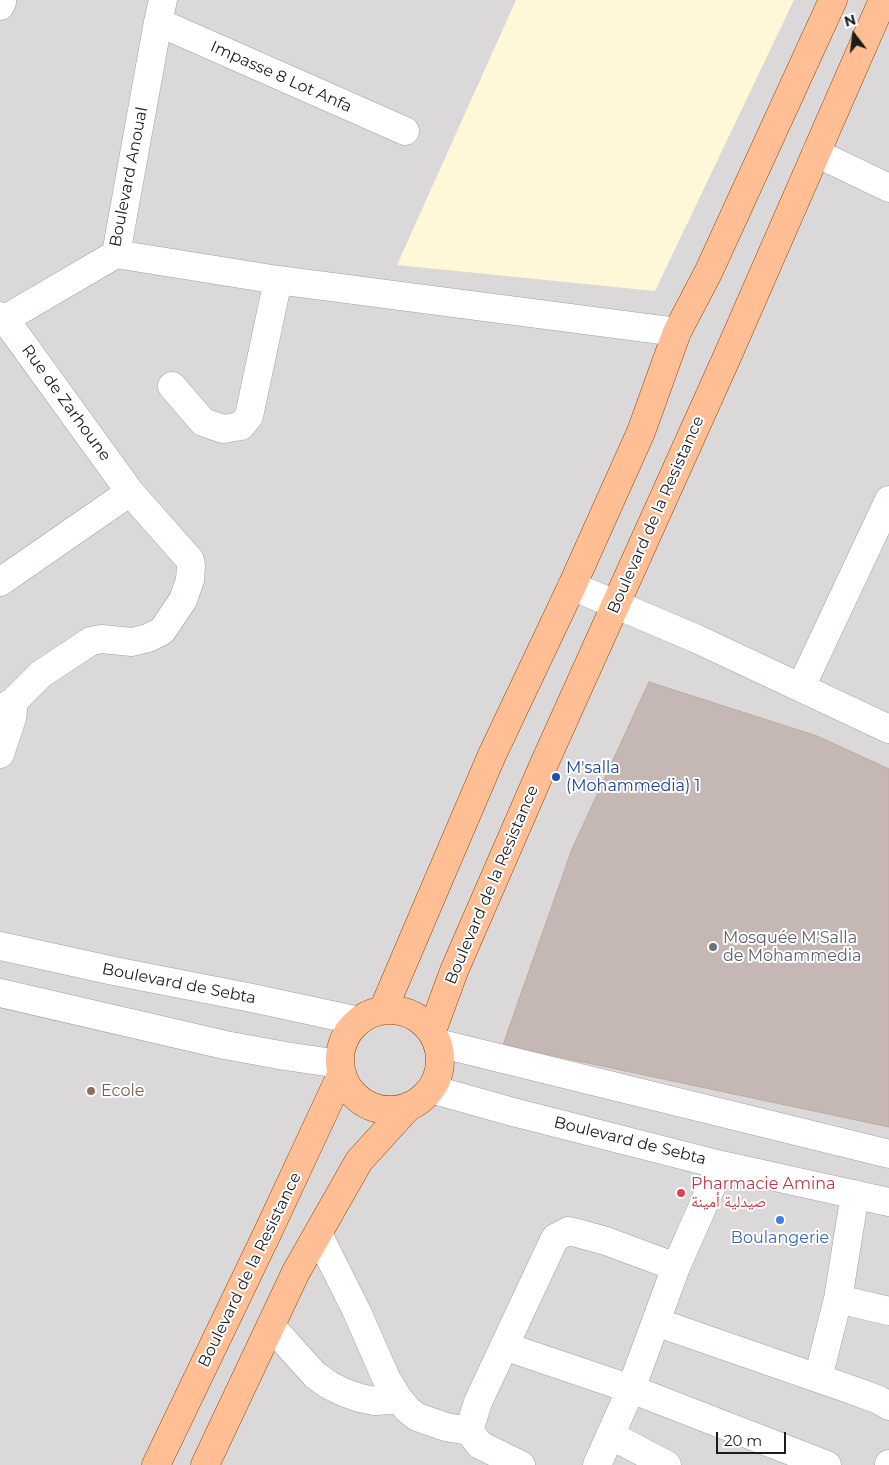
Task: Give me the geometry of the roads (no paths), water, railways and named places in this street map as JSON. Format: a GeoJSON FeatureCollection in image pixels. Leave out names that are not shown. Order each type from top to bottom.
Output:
{"type":"FeatureCollection","features":[{"type":"Feature","properties":{"kind":"main road"},"geometry":{"type":"LineString","coordinates":[[383,1010],[492,754],[572,586],[640,432],[678,332],[708,273],[833,0]]}},
{"type":"Feature","properties":{"kind":"main road","name":"Boulevard de la Resistance"},"geometry":{"type":"LineString","coordinates":[[435,1037],[454,971],[544,764],[727,357],[883,0]]}},
{"type":"Feature","properties":{"kind":"main road"},"geometry":{"type":"LineString","coordinates":[[383,1010],[397,1010],[410,1014],[422,1021],[435,1037],[441,1059],[438,1075],[431,1089],[421,1099],[409,1106],[392,1110],[376,1108],[363,1102],[349,1088],[341,1069],[342,1048],[348,1033],[358,1021],[383,1010]]}},
{"type":"Feature","properties":{"kind":"main road","name":"Boulevard de la Resistance"},"geometry":{"type":"LineString","coordinates":[[156,1465],[272,1226],[341,1069]]}},
{"type":"Feature","properties":{"kind":"main road"},"geometry":{"type":"LineString","coordinates":[[206,1465],[296,1272],[359,1161],[409,1106]]}},
{"type":"Feature","properties":{"kind":"street","name":"Impasse 8 Lot Anfa"},"geometry":{"type":"LineString","coordinates":[[160,11],[405,131]]}},
{"type":"Feature","properties":{"kind":"street","name":"Boulevard Anoual"},"geometry":{"type":"LineString","coordinates":[[1,318],[116,254],[160,11]]}},
{"type":"Feature","properties":{"kind":"street"},"geometry":{"type":"LineString","coordinates":[[816,153],[889,188]]}},
{"type":"Feature","properties":{"kind":"street"},"geometry":{"type":"LineString","coordinates":[[116,254],[278,280],[678,332]]}},
{"type":"Feature","properties":{"kind":"street"},"geometry":{"type":"LineString","coordinates":[[172,386],[203,422],[224,429],[241,426],[249,416],[278,280]]}},
{"type":"Feature","properties":{"kind":"street","name":"Rue de Zarhoune"},"geometry":{"type":"LineString","coordinates":[[1,318],[130,492],[190,560],[191,566],[190,580],[183,600],[162,631],[132,642],[101,639],[91,641],[41,674],[7,705]]}},
{"type":"Feature","properties":{"kind":"street"},"geometry":{"type":"LineString","coordinates":[[0,582],[130,492]]}},
{"type":"Feature","properties":{"kind":"street"},"geometry":{"type":"LineString","coordinates":[[801,687],[887,510]]}},
{"type":"Feature","properties":{"kind":"street"},"geometry":{"type":"LineString","coordinates":[[572,586],[801,687],[889,729]]}},
{"type":"Feature","properties":{"kind":"street"},"geometry":{"type":"LineString","coordinates":[[0,754],[12,718],[7,705]]}},
{"type":"Feature","properties":{"kind":"street","name":"Boulevard de Sebta"},"geometry":{"type":"LineString","coordinates":[[0,946],[358,1021]]}},
{"type":"Feature","properties":{"kind":"street"},"geometry":{"type":"LineString","coordinates":[[0,993],[225,1045],[341,1069]]}},
{"type":"Feature","properties":{"kind":"street"},"geometry":{"type":"LineString","coordinates":[[435,1037],[889,1154]]}},
{"type":"Feature","properties":{"kind":"street","name":"Boulevard de Sebta"},"geometry":{"type":"LineString","coordinates":[[431,1089],[513,1112],[722,1165],[889,1202]]}},
{"type":"Feature","properties":{"kind":"street"},"geometry":{"type":"LineString","coordinates":[[597,1465],[631,1389],[676,1268],[722,1165]]}},
{"type":"Feature","properties":{"kind":"street"},"geometry":{"type":"LineString","coordinates":[[818,1378],[838,1300],[855,1194]]}},
{"type":"Feature","properties":{"kind":"street"},"geometry":{"type":"LineString","coordinates":[[469,1431],[478,1402],[555,1238],[568,1231],[599,1239],[676,1268]]}},
{"type":"Feature","properties":{"kind":"street"},"geometry":{"type":"LineString","coordinates":[[318,1234],[357,1312],[386,1378],[408,1410],[417,1417],[446,1427],[469,1431],[480,1445],[521,1465]]}},
{"type":"Feature","properties":{"kind":"street"},"geometry":{"type":"LineString","coordinates":[[838,1300],[889,1311]]}},
{"type":"Feature","properties":{"kind":"street"},"geometry":{"type":"LineString","coordinates":[[656,1322],[818,1378],[879,1400],[889,1406]]}},
{"type":"Feature","properties":{"kind":"street"},"geometry":{"type":"LineString","coordinates":[[271,1326],[315,1375],[329,1385],[360,1398],[390,1400],[398,1398]]}},
{"type":"Feature","properties":{"kind":"street"},"geometry":{"type":"LineString","coordinates":[[504,1346],[631,1389],[827,1465]]}},
{"type":"Feature","properties":{"kind":"street"},"geometry":{"type":"LineString","coordinates":[[610,1435],[667,1465]]}},
{"type":"Feature","properties":{"kind":"place","name":"M'salla (Mohammedia) 1"},"geometry":{"type":"Point","coordinates":[556,777]}},
{"type":"Feature","properties":{"kind":"place","name":"Mosquée M'Salla de Mohammedia"},"geometry":{"type":"Point","coordinates":[713,947]}},
{"type":"Feature","properties":{"kind":"place","name":"Ecole"},"geometry":{"type":"Point","coordinates":[91,1091]}},
{"type":"Feature","properties":{"kind":"place","name":"Pharmacie Amina صيدلية أمينة"},"geometry":{"type":"Point","coordinates":[681,1193]}},
{"type":"Feature","properties":{"kind":"place","name":"Boulangerie"},"geometry":{"type":"Point","coordinates":[780,1220]}}]}
